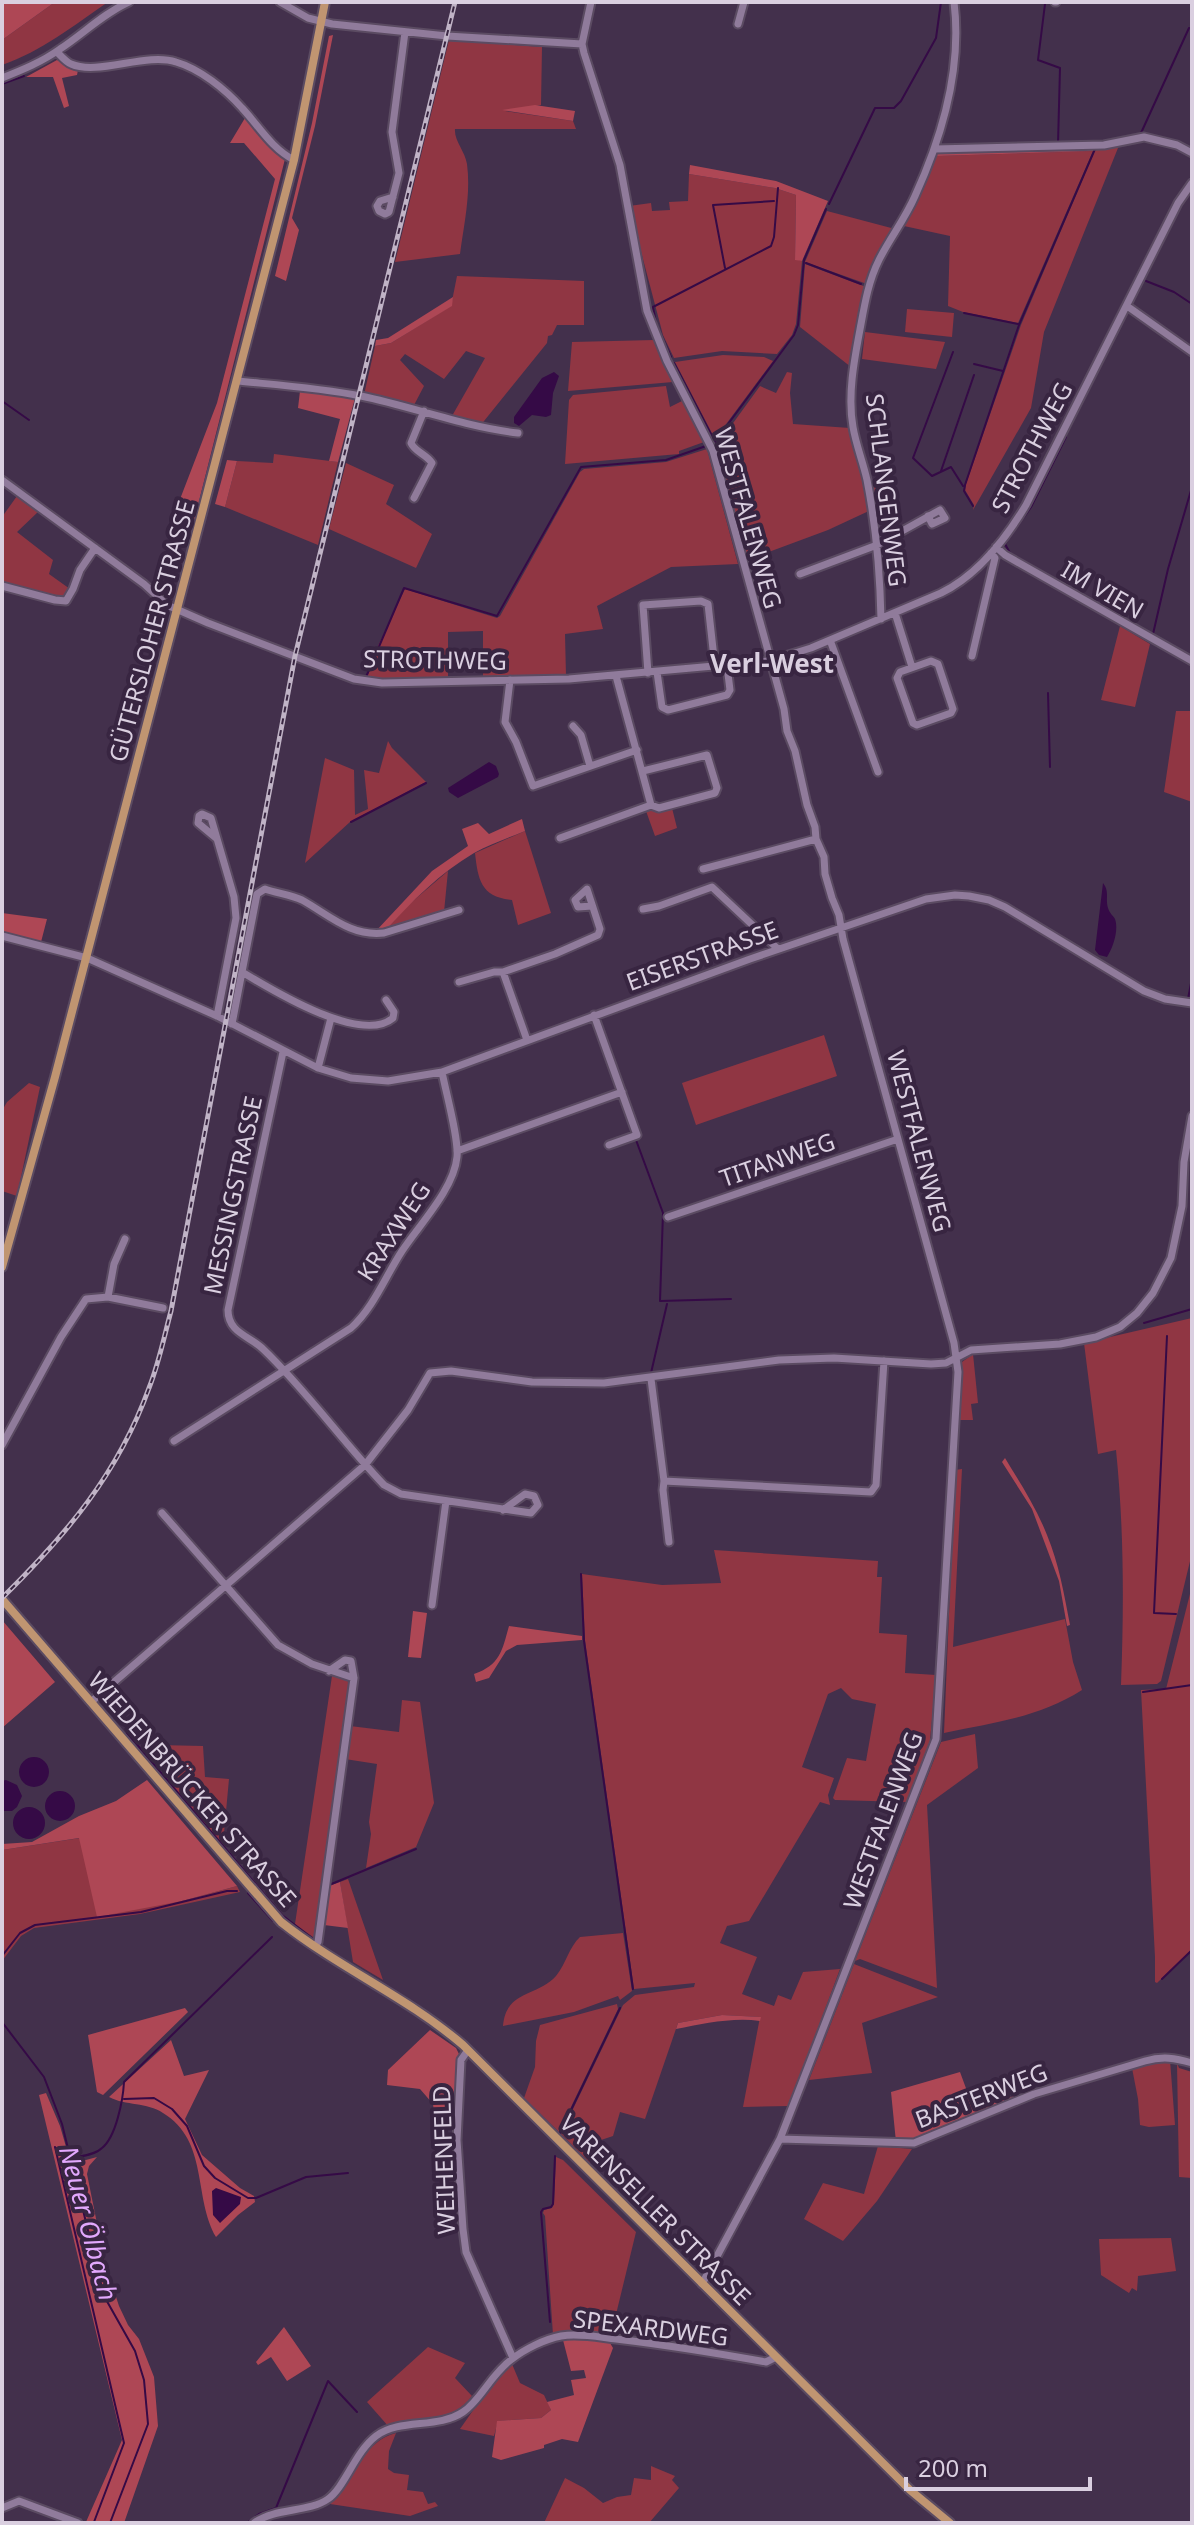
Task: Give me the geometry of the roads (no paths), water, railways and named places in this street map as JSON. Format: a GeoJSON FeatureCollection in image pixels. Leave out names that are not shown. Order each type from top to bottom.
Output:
{"type":"FeatureCollection","features":[{"type":"Feature","properties":{"kind":"main road","name":"GÜTERSLOHER STRASSE"},"geometry":{"type":"LineString","coordinates":[[2,1267],[87,958],[294,160],[325,2]]}},
{"type":"Feature","properties":{"kind":"main road","name":"WIEDENBRÜCKER STRASSE"},"geometry":{"type":"LineString","coordinates":[[2,1599],[281,1922],[315,1946]]}},
{"type":"Feature","properties":{"kind":"main road","name":"VARENSELLER STRASSE"},"geometry":{"type":"LineString","coordinates":[[315,1946],[437,2023],[468,2050],[910,2490],[950,2523]]}},
{"type":"Feature","properties":{"kind":"street"},"geometry":{"type":"LineString","coordinates":[[2,78],[31,67],[57,52],[129,2]]}},
{"type":"Feature","properties":{"kind":"street"},"geometry":{"type":"LineString","coordinates":[[280,2],[308,18],[322,21],[405,32],[582,44]]}},
{"type":"Feature","properties":{"kind":"street","name":"WESTFALENWEG"},"geometry":{"type":"LineString","coordinates":[[591,2],[582,44],[620,165],[647,311],[667,361],[713,451],[784,709],[816,839],[824,857],[825,874],[957,1357],[958,1372],[936,1739],[780,2139],[702,2284]]}},
{"type":"Feature","properties":{"kind":"street"},"geometry":{"type":"LineString","coordinates":[[738,24],[744,2]]}},
{"type":"Feature","properties":{"kind":"street","name":"SCHLANGENWEG"},"geometry":{"type":"LineString","coordinates":[[881,619],[877,545],[866,475],[853,426],[856,356],[872,276],[915,197],[935,149],[956,51],[954,2]]}},
{"type":"Feature","properties":{"kind":"street"},"geometry":{"type":"LineString","coordinates":[[393,197],[399,173],[392,132],[405,32]]}},
{"type":"Feature","properties":{"kind":"street"},"geometry":{"type":"LineString","coordinates":[[57,52],[69,64],[84,67],[161,59],[176,62],[210,80],[241,107],[282,154],[294,160]]}},
{"type":"Feature","properties":{"kind":"street"},"geometry":{"type":"LineString","coordinates":[[935,149],[1104,145],[1144,137],[1177,145],[1192,153]]}},
{"type":"Feature","properties":{"kind":"street","name":"STROTHWEG"},"geometry":{"type":"LineString","coordinates":[[2,480],[167,605],[354,679],[382,683],[616,676],[769,661],[830,640],[958,584],[994,550],[1026,505],[1178,203],[1192,183]]}},
{"type":"Feature","properties":{"kind":"street"},"geometry":{"type":"LineString","coordinates":[[1127,306],[1192,352]]}},
{"type":"Feature","properties":{"kind":"street"},"geometry":{"type":"LineString","coordinates":[[237,381],[358,396],[483,429],[518,433]]}},
{"type":"Feature","properties":{"kind":"street"},"geometry":{"type":"LineString","coordinates":[[414,498],[432,463],[411,443],[424,411]]}},
{"type":"Feature","properties":{"kind":"street"},"geometry":{"type":"LineString","coordinates":[[800,574],[877,545],[928,516]]}},
{"type":"Feature","properties":{"kind":"street"},"geometry":{"type":"LineString","coordinates":[[2,586],[66,601],[80,570],[95,548]]}},
{"type":"Feature","properties":{"kind":"street"},"geometry":{"type":"LineString","coordinates":[[972,656],[995,558],[994,550]]}},
{"type":"Feature","properties":{"kind":"street","name":"IM VIEN"},"geometry":{"type":"LineString","coordinates":[[994,550],[1192,661]]}},
{"type":"Feature","properties":{"kind":"street"},"geometry":{"type":"LineString","coordinates":[[715,667],[708,604],[701,601],[643,605],[653,672],[662,707],[668,710],[727,695],[730,690],[727,666]]}},
{"type":"Feature","properties":{"kind":"street"},"geometry":{"type":"LineString","coordinates":[[895,613],[912,667]]}},
{"type":"Feature","properties":{"kind":"street"},"geometry":{"type":"LineString","coordinates":[[830,640],[878,772]]}},
{"type":"Feature","properties":{"kind":"street"},"geometry":{"type":"LineString","coordinates":[[931,661],[938,664],[953,709],[951,713],[917,725],[913,723],[897,678],[900,672],[912,667],[931,661]]}},
{"type":"Feature","properties":{"kind":"street"},"geometry":{"type":"LineString","coordinates":[[616,676],[651,805]]}},
{"type":"Feature","properties":{"kind":"street"},"geometry":{"type":"LineString","coordinates":[[510,680],[505,722],[533,786],[637,750]]}},
{"type":"Feature","properties":{"kind":"street"},"geometry":{"type":"LineString","coordinates":[[573,726],[581,735],[590,766]]}},
{"type":"Feature","properties":{"kind":"street"},"geometry":{"type":"LineString","coordinates":[[560,838],[651,805],[659,808],[715,793],[717,788],[707,755],[643,771]]}},
{"type":"Feature","properties":{"kind":"street"},"geometry":{"type":"LineString","coordinates":[[216,838],[234,897],[236,918],[217,1016]]}},
{"type":"Feature","properties":{"kind":"street"},"geometry":{"type":"LineString","coordinates":[[703,869],[816,839]]}},
{"type":"Feature","properties":{"kind":"street"},"geometry":{"type":"LineString","coordinates":[[643,909],[712,887],[778,949]]}},
{"type":"Feature","properties":{"kind":"street"},"geometry":{"type":"LineString","coordinates":[[232,1024],[257,894],[265,889],[302,900],[314,910],[354,931],[371,935],[459,910]]}},
{"type":"Feature","properties":{"kind":"street","name":"EISERSTRASSE"},"geometry":{"type":"LineString","coordinates":[[2,936],[87,958],[217,1016],[318,1068],[351,1078],[388,1081],[442,1072],[841,927],[926,899],[955,895],[984,898],[1005,907],[1144,991],[1165,999],[1192,1003]]}},
{"type":"Feature","properties":{"kind":"street"},"geometry":{"type":"LineString","coordinates":[[459,982],[503,972],[598,935],[600,929],[592,906]]}},
{"type":"Feature","properties":{"kind":"street"},"geometry":{"type":"LineString","coordinates":[[242,972],[282,996],[331,1018],[375,1025],[389,1022],[394,1012],[386,1000]]}},
{"type":"Feature","properties":{"kind":"street"},"geometry":{"type":"LineString","coordinates":[[503,972],[527,1040]]}},
{"type":"Feature","properties":{"kind":"street"},"geometry":{"type":"LineString","coordinates":[[594,1015],[637,1135],[609,1145]]}},
{"type":"Feature","properties":{"kind":"street"},"geometry":{"type":"LineString","coordinates":[[318,1068],[331,1018]]}},
{"type":"Feature","properties":{"kind":"street","name":"MESSINGSTRASSE"},"geometry":{"type":"LineString","coordinates":[[283,1052],[228,1317],[235,1330],[261,1347],[384,1485],[401,1494],[503,1510]]}},
{"type":"Feature","properties":{"kind":"street","name":"KRAXWEG"},"geometry":{"type":"LineString","coordinates":[[283,1371],[351,1328],[364,1315],[400,1253],[442,1193],[454,1170],[457,1151],[442,1072]]}},
{"type":"Feature","properties":{"kind":"street"},"geometry":{"type":"LineString","coordinates":[[457,1151],[622,1092]]}},
{"type":"Feature","properties":{"kind":"street"},"geometry":{"type":"LineString","coordinates":[[91,1702],[365,1465],[408,1410],[430,1373],[451,1371],[532,1382],[604,1383],[779,1360],[834,1358],[946,1363],[971,1350],[1060,1344],[1096,1337],[1120,1327],[1137,1313],[1153,1293],[1171,1258],[1182,1206],[1184,1162],[1192,1116]]}},
{"type":"Feature","properties":{"kind":"street","name":"TITANWEG"},"geometry":{"type":"LineString","coordinates":[[668,1217],[898,1139]]}},
{"type":"Feature","properties":{"kind":"street"},"geometry":{"type":"LineString","coordinates":[[108,1297],[114,1264],[125,1239]]}},
{"type":"Feature","properties":{"kind":"street"},"geometry":{"type":"LineString","coordinates":[[2,1445],[86,1299],[108,1297],[163,1308]]}},
{"type":"Feature","properties":{"kind":"street"},"geometry":{"type":"LineString","coordinates":[[664,1481],[871,1492],[876,1485],[884,1361]]}},
{"type":"Feature","properties":{"kind":"street"},"geometry":{"type":"LineString","coordinates":[[174,1441],[283,1371]]}},
{"type":"Feature","properties":{"kind":"street"},"geometry":{"type":"LineString","coordinates":[[651,1379],[669,1542]]}},
{"type":"Feature","properties":{"kind":"street"},"geometry":{"type":"LineString","coordinates":[[432,1605],[446,1501]]}},
{"type":"Feature","properties":{"kind":"street"},"geometry":{"type":"LineString","coordinates":[[162,1513],[278,1645],[312,1664],[329,1671],[354,1678],[351,1661],[345,1660],[329,1671]]}},
{"type":"Feature","properties":{"kind":"street","name":"WIEDENBRÜCKER STRASSE"},"geometry":{"type":"LineString","coordinates":[[315,1946],[354,1678]]}},
{"type":"Feature","properties":{"kind":"street","name":"WEIHENFELD"},"geometry":{"type":"LineString","coordinates":[[468,2050],[461,2060],[457,2140],[466,2252],[513,2358]]}},
{"type":"Feature","properties":{"kind":"street","name":"BASTERWEG"},"geometry":{"type":"LineString","coordinates":[[780,2139],[906,2144],[1034,2094],[1145,2061],[1173,2058],[1192,2063]]}},
{"type":"Feature","properties":{"kind":"street","name":"SPEXARDWEG"},"geometry":{"type":"LineString","coordinates":[[254,2523],[271,2514],[330,2498],[372,2439],[390,2430],[453,2417],[465,2411],[494,2374],[513,2358],[543,2342],[580,2335],[669,2344],[766,2362],[776,2357]]}},
{"type":"Feature","properties":{"kind":"street"},"geometry":{"type":"LineString","coordinates":[[2,2508],[19,2501],[78,2523]]}},
{"type":"Feature","properties":{"kind":"waterway"},"geometry":{"type":"LineString","coordinates":[[829,204],[875,108],[894,108],[901,101],[936,38],[941,2]]}},
{"type":"Feature","properties":{"kind":"waterway"},"geometry":{"type":"LineString","coordinates":[[1045,4],[1038,60],[1060,68],[1058,144]]}},
{"type":"Feature","properties":{"kind":"waterway"},"geometry":{"type":"LineString","coordinates":[[1141,133],[1189,28]]}},
{"type":"Feature","properties":{"kind":"waterway"},"geometry":{"type":"LineString","coordinates":[[942,111],[949,74]]}},
{"type":"Feature","properties":{"kind":"waterway"},"geometry":{"type":"LineString","coordinates":[[2,84],[24,76]]}},
{"type":"Feature","properties":{"kind":"waterway"},"geometry":{"type":"LineString","coordinates":[[973,506],[964,491],[965,485],[1019,325],[1095,149]]}},
{"type":"Feature","properties":{"kind":"waterway"},"geometry":{"type":"LineString","coordinates":[[671,357],[656,323],[653,307],[771,246],[778,188]]}},
{"type":"Feature","properties":{"kind":"waterway"},"geometry":{"type":"LineString","coordinates":[[725,268],[713,205],[774,201]]}},
{"type":"Feature","properties":{"kind":"waterway"},"geometry":{"type":"LineString","coordinates":[[714,443],[794,335],[798,325],[804,260],[826,209]]}},
{"type":"Feature","properties":{"kind":"waterway"},"geometry":{"type":"LineString","coordinates":[[806,263],[861,284]]}},
{"type":"Feature","properties":{"kind":"waterway"},"geometry":{"type":"LineString","coordinates":[[1146,281],[1174,292],[1192,304]]}},
{"type":"Feature","properties":{"kind":"waterway"},"geometry":{"type":"LineString","coordinates":[[964,313],[1018,324]]}},
{"type":"Feature","properties":{"kind":"waterway"},"geometry":{"type":"LineString","coordinates":[[953,352],[913,458],[932,476],[951,467],[963,486]]}},
{"type":"Feature","properties":{"kind":"waterway"},"geometry":{"type":"LineString","coordinates":[[674,363],[714,440]]}},
{"type":"Feature","properties":{"kind":"waterway"},"geometry":{"type":"LineString","coordinates":[[974,364],[1003,371]]}},
{"type":"Feature","properties":{"kind":"waterway"},"geometry":{"type":"LineString","coordinates":[[941,471],[974,375]]}},
{"type":"Feature","properties":{"kind":"waterway"},"geometry":{"type":"LineString","coordinates":[[2,401],[29,420]]}},
{"type":"Feature","properties":{"kind":"waterway"},"geometry":{"type":"LineString","coordinates":[[1066,437],[1031,507],[1005,544],[1010,553],[1084,596]]}},
{"type":"Feature","properties":{"kind":"waterway"},"geometry":{"type":"LineString","coordinates":[[366,677],[404,588],[497,616],[581,467],[666,460],[706,446]]}},
{"type":"Feature","properties":{"kind":"waterway"},"geometry":{"type":"LineString","coordinates":[[1153,634],[1192,487]]}},
{"type":"Feature","properties":{"kind":"waterway"},"geometry":{"type":"LineString","coordinates":[[1048,693],[1050,767]]}},
{"type":"Feature","properties":{"kind":"waterway"},"geometry":{"type":"LineString","coordinates":[[351,822],[426,783]]}},
{"type":"Feature","properties":{"kind":"waterway"},"geometry":{"type":"LineString","coordinates":[[1188,999],[1192,978]]}},
{"type":"Feature","properties":{"kind":"waterway"},"geometry":{"type":"LineString","coordinates":[[636,1140],[663,1213],[660,1301],[731,1299]]}},
{"type":"Feature","properties":{"kind":"waterway"},"geometry":{"type":"LineString","coordinates":[[651,1373],[667,1304]]}},
{"type":"Feature","properties":{"kind":"waterway"},"geometry":{"type":"LineString","coordinates":[[1144,1323],[1192,1309]]}},
{"type":"Feature","properties":{"kind":"waterway"},"geometry":{"type":"LineString","coordinates":[[1167,1336],[1154,1613],[1176,1614]]}},
{"type":"Feature","properties":{"kind":"waterway"},"geometry":{"type":"LineString","coordinates":[[581,1574],[584,1641],[633,1989]]}},
{"type":"Feature","properties":{"kind":"waterway"},"geometry":{"type":"LineString","coordinates":[[1143,1692],[1192,1685]]}},
{"type":"Feature","properties":{"kind":"waterway"},"geometry":{"type":"LineString","coordinates":[[127,1733],[282,1915],[313,1939],[316,1938]]}},
{"type":"Feature","properties":{"kind":"waterway"},"geometry":{"type":"LineString","coordinates":[[329,1885],[416,1849]]}},
{"type":"Feature","properties":{"kind":"waterway"},"geometry":{"type":"LineString","coordinates":[[2,1956],[20,1933],[35,1925],[141,1912],[237,1891]]}},
{"type":"Feature","properties":{"kind":"waterway"},"geometry":{"type":"LineString","coordinates":[[248,1893],[273,1921]]}},
{"type":"Feature","properties":{"kind":"waterway"},"geometry":{"type":"LineString","coordinates":[[283,1930],[311,1950]]}},
{"type":"Feature","properties":{"kind":"waterway"},"geometry":{"type":"LineString","coordinates":[[72,2158],[96,2152],[107,2143],[118,2118],[124,2082],[272,1937]]}},
{"type":"Feature","properties":{"kind":"waterway"},"geometry":{"type":"LineString","coordinates":[[1162,1979],[1192,1950]]}},
{"type":"Feature","properties":{"kind":"waterway"},"geometry":{"type":"LineString","coordinates":[[560,2133],[620,2008]]}},
{"type":"Feature","properties":{"kind":"waterway","name":"Neuer Ölbach"},"geometry":{"type":"LineString","coordinates":[[2,2022],[44,2077],[62,2124],[104,2296],[135,2351],[144,2380],[148,2424],[110,2523]]}},
{"type":"Feature","properties":{"kind":"waterway"},"geometry":{"type":"LineString","coordinates":[[124,2099],[154,2098],[172,2109],[187,2126],[204,2166],[215,2178],[248,2198],[256,2198],[306,2177],[348,2173]]}},
{"type":"Feature","properties":{"kind":"waterway"},"geometry":{"type":"LineString","coordinates":[[55,2147],[124,2443],[94,2522]]}},
{"type":"Feature","properties":{"kind":"waterway"},"geometry":{"type":"LineString","coordinates":[[550,2322],[541,2212],[553,2204],[555,2156]]}},
{"type":"Feature","properties":{"kind":"waterway"},"geometry":{"type":"LineString","coordinates":[[247,2523],[259,2514],[276,2508],[328,2381],[357,2412]]}},
{"type":"Feature","properties":{"kind":"railway"},"geometry":{"type":"LineString","coordinates":[[2,1598],[48,1551],[106,1476],[136,1419],[159,1360],[171,1311],[295,656],[455,2]]}},
{"type":"Feature","properties":{"kind":"district","name":"Verl-West"},"geometry":{"type":"Point","coordinates":[772,663]}}]}
